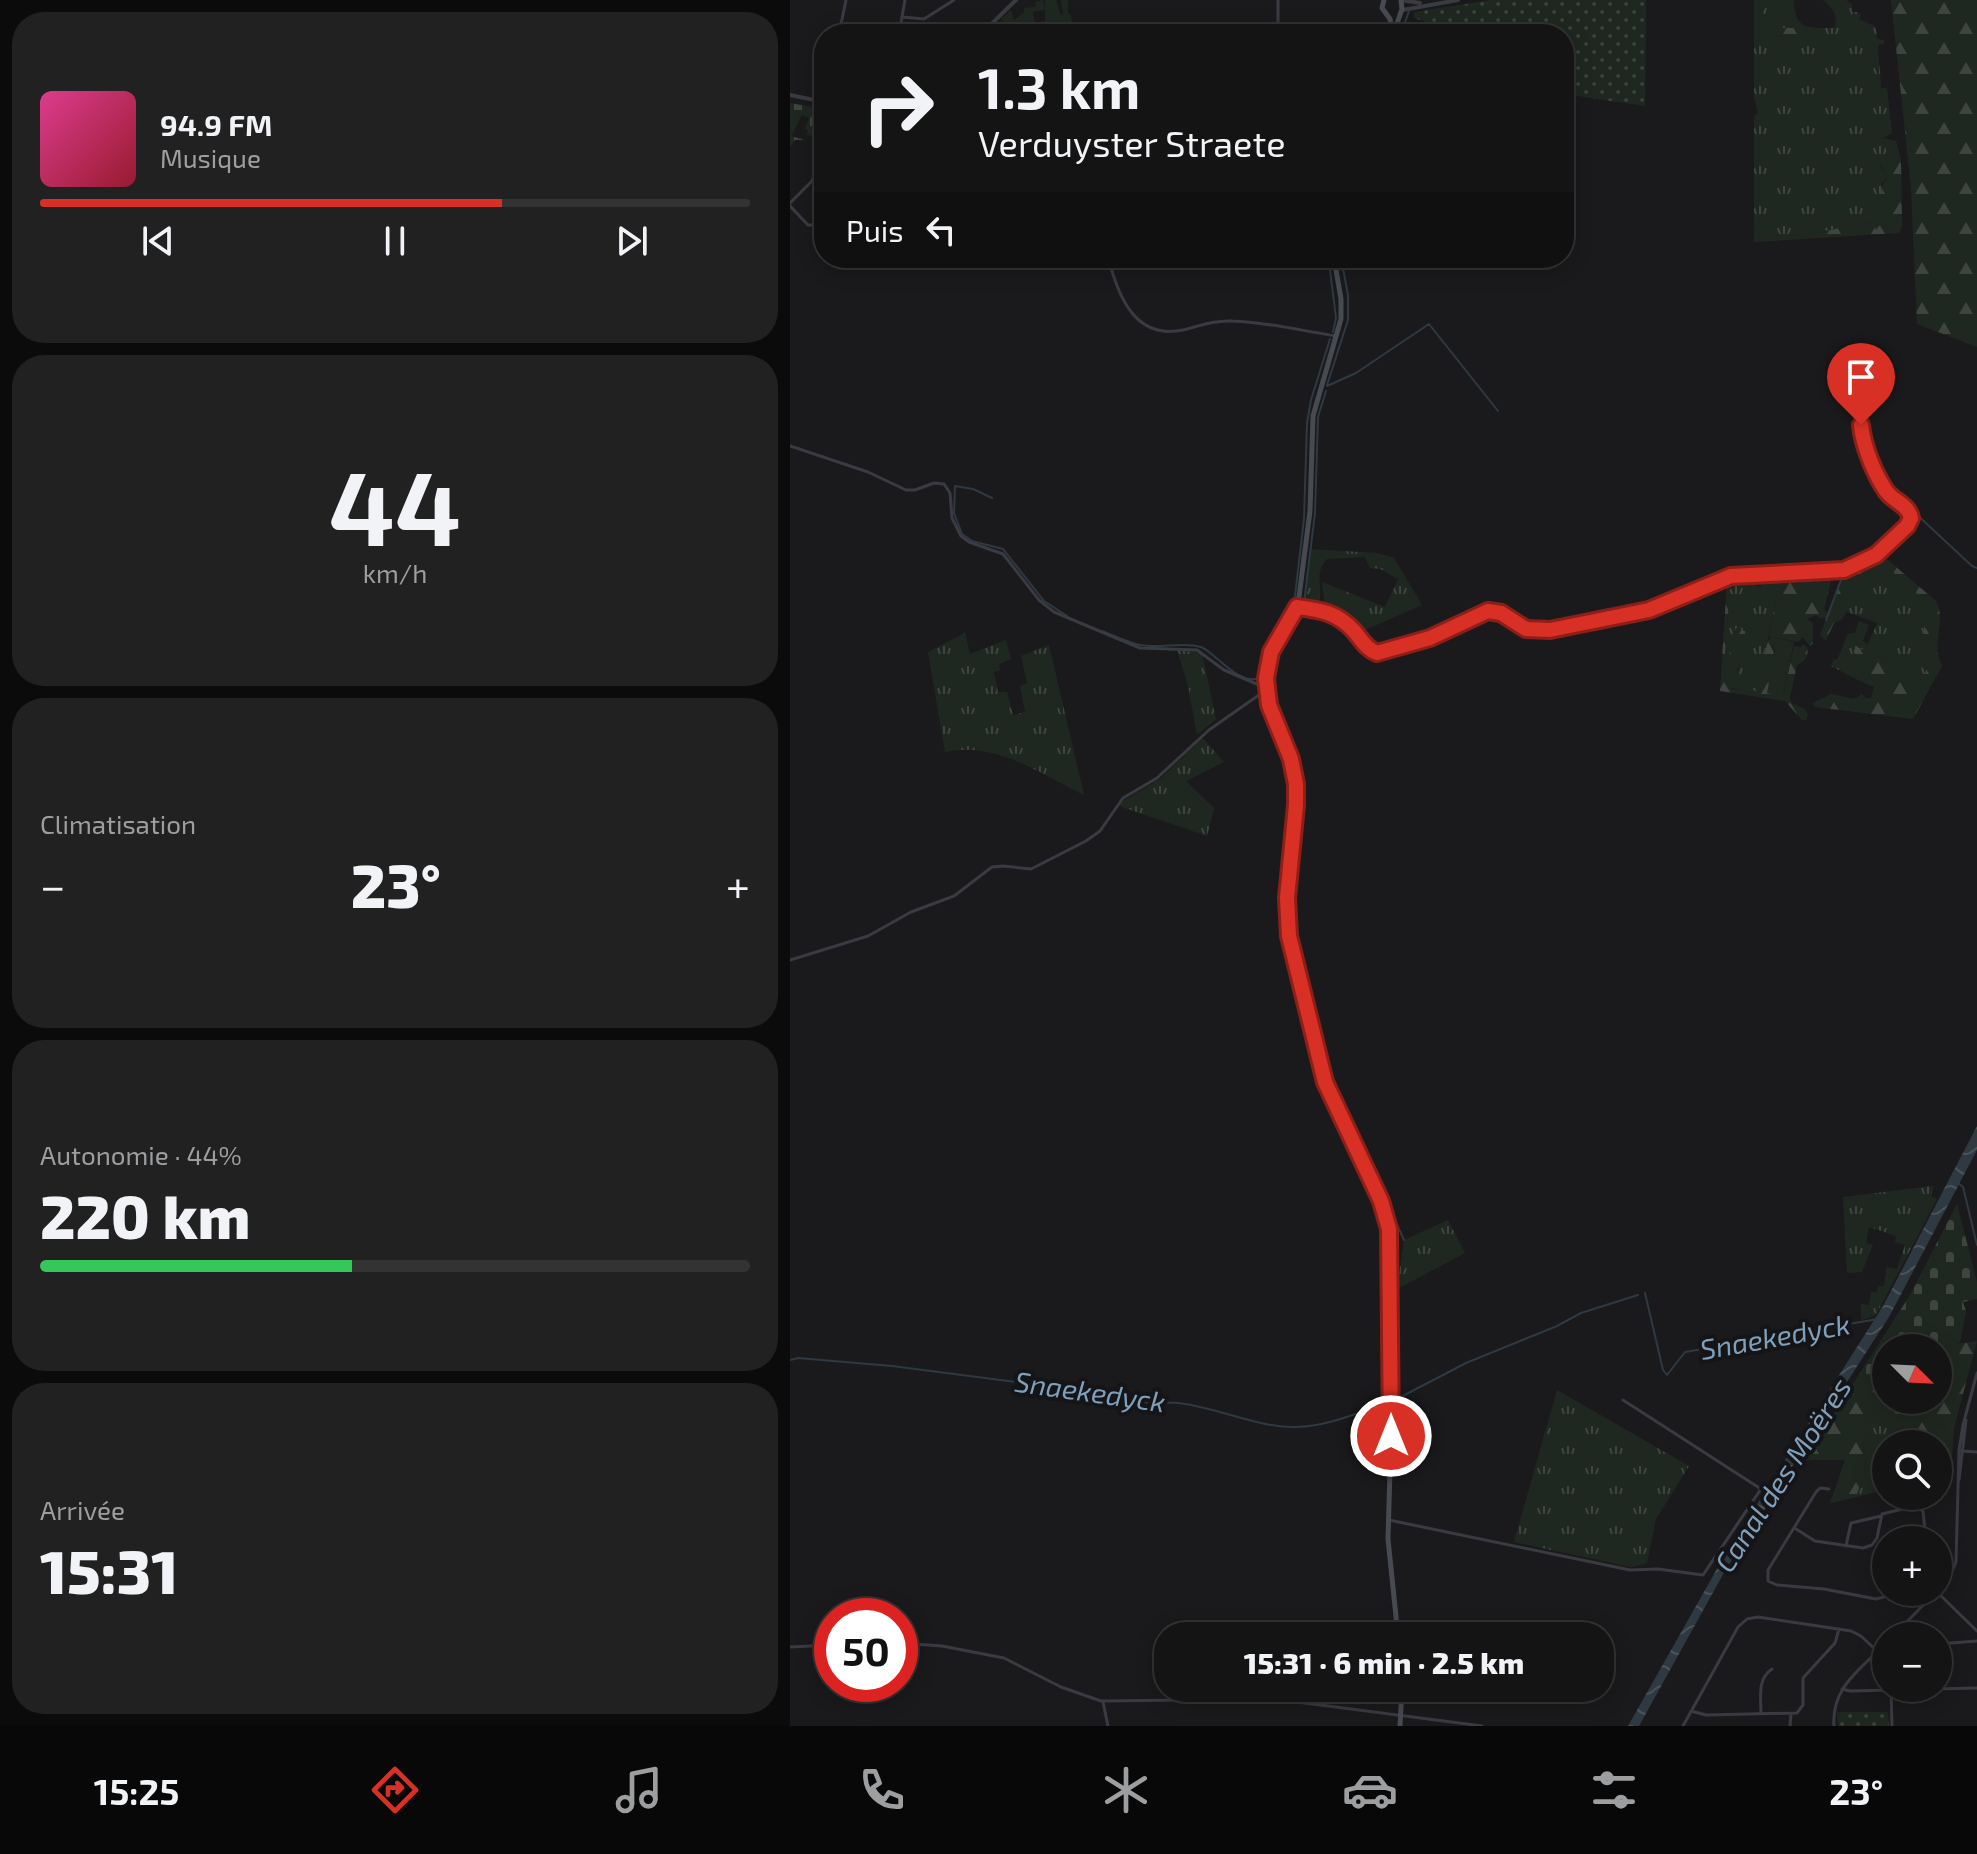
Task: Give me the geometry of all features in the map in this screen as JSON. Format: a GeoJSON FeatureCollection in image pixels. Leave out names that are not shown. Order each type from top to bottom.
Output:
{"type":"FeatureCollection","features":[{"type":"Feature","properties":{"kind":"main road"},"geometry":{"type":"LineString","coordinates":[[1397,24],[1401,0]]}},
{"type":"Feature","properties":{"kind":"main road"},"geometry":{"type":"LineString","coordinates":[[1383,4],[1390,24]]}},
{"type":"Feature","properties":{"kind":"main road"},"geometry":{"type":"LineString","coordinates":[[1387,14],[1400,12]]}},
{"type":"Feature","properties":{"kind":"main road"},"geometry":{"type":"LineString","coordinates":[[1335,268],[1341,309],[1337,336],[1313,413],[1310,511],[1297,607],[1271,652],[1266,670],[1266,689],[1271,712],[1291,759],[1296,784],[1287,908],[1292,951],[1325,1082],[1381,1201],[1389,1225],[1391,1396],[1388,1520],[1396,1622]]}},
{"type":"Feature","properties":{"kind":"main road"},"geometry":{"type":"LineString","coordinates":[[1400,1726],[1402,1702]]}},
{"type":"Feature","properties":{"kind":"street"},"geometry":{"type":"LineString","coordinates":[[841,24],[846,0]]}},
{"type":"Feature","properties":{"kind":"street"},"geometry":{"type":"LineString","coordinates":[[901,24],[905,0]]}},
{"type":"Feature","properties":{"kind":"street"},"geometry":{"type":"LineString","coordinates":[[902,17],[922,19],[954,0]]}},
{"type":"Feature","properties":{"kind":"street"},"geometry":{"type":"LineString","coordinates":[[991,24],[1016,0]]}},
{"type":"Feature","properties":{"kind":"street"},"geometry":{"type":"LineString","coordinates":[[1278,0],[1278,24]]}},
{"type":"Feature","properties":{"kind":"street"},"geometry":{"type":"LineString","coordinates":[[1375,0],[1383,4]]}},
{"type":"Feature","properties":{"kind":"street"},"geometry":{"type":"LineString","coordinates":[[1401,0],[1431,3]]}},
{"type":"Feature","properties":{"kind":"street"},"geometry":{"type":"LineString","coordinates":[[1400,12],[1431,3],[1458,0]]}},
{"type":"Feature","properties":{"kind":"street"},"geometry":{"type":"LineString","coordinates":[[790,95],[814,100]]}},
{"type":"Feature","properties":{"kind":"street"},"geometry":{"type":"LineString","coordinates":[[814,176],[790,204],[808,225],[814,225]]}},
{"type":"Feature","properties":{"kind":"street"},"geometry":{"type":"LineString","coordinates":[[1112,268],[1128,310],[1141,322],[1157,330],[1173,331],[1231,321],[1337,336]]}},
{"type":"Feature","properties":{"kind":"street"},"geometry":{"type":"LineString","coordinates":[[1297,607],[1332,613],[1377,653],[1430,638],[1488,611],[1501,613],[1526,629],[1550,630],[1649,610],[1731,576],[1844,570],[1876,555],[1907,526],[1911,518],[1908,509],[1884,487],[1868,451],[1861,422]]}},
{"type":"Feature","properties":{"kind":"street"},"geometry":{"type":"LineString","coordinates":[[790,446],[868,472],[906,490],[934,483],[944,484],[950,493],[952,518],[961,536],[1005,555],[1036,596],[1056,614],[1143,649],[1200,651],[1226,671],[1266,689]]}},
{"type":"Feature","properties":{"kind":"street"},"geometry":{"type":"LineString","coordinates":[[790,960],[856,941],[913,911],[948,899],[965,890],[992,867],[1031,869],[1089,840],[1100,831],[1123,798],[1161,775],[1211,727],[1266,689]]}},
{"type":"Feature","properties":{"kind":"street"},"geometry":{"type":"LineString","coordinates":[[1952,1571],[1956,1562],[1961,1451],[1977,1373]]}},
{"type":"Feature","properties":{"kind":"street"},"geometry":{"type":"LineString","coordinates":[[1388,1520],[1630,1570],[1658,1569],[1703,1575],[1761,1489],[1623,1400]]}},
{"type":"Feature","properties":{"kind":"street"},"geometry":{"type":"LineString","coordinates":[[1961,1451],[1977,1452]]}},
{"type":"Feature","properties":{"kind":"street"},"geometry":{"type":"LineString","coordinates":[[1829,1489],[1816,1490],[1768,1570],[1767,1578],[1771,1583],[1872,1598]]}},
{"type":"Feature","properties":{"kind":"street"},"geometry":{"type":"LineString","coordinates":[[1846,1546],[1851,1523],[1906,1510]]}},
{"type":"Feature","properties":{"kind":"street"},"geometry":{"type":"LineString","coordinates":[[1795,1528],[1815,1541],[1862,1548],[1873,1544],[1879,1534],[1881,1516]]}},
{"type":"Feature","properties":{"kind":"street"},"geometry":{"type":"LineString","coordinates":[[1907,1622],[1922,1606]]}},
{"type":"Feature","properties":{"kind":"street"},"geometry":{"type":"LineString","coordinates":[[1952,1606],[1977,1631]]}},
{"type":"Feature","properties":{"kind":"street"},"geometry":{"type":"LineString","coordinates":[[1683,1726],[1745,1619],[1758,1617],[1839,1629],[1858,1634],[1872,1647]]}},
{"type":"Feature","properties":{"kind":"street"},"geometry":{"type":"LineString","coordinates":[[1691,1711],[1706,1715],[1760,1715],[1791,1714],[1802,1709],[1803,1678],[1835,1643],[1839,1629]]}},
{"type":"Feature","properties":{"kind":"street"},"geometry":{"type":"LineString","coordinates":[[1952,1643],[1977,1641]]}},
{"type":"Feature","properties":{"kind":"street"},"geometry":{"type":"LineString","coordinates":[[918,1644],[1004,1658],[1061,1687],[1103,1701],[1271,1699],[1482,1726]]}},
{"type":"Feature","properties":{"kind":"street"},"geometry":{"type":"LineString","coordinates":[[790,1647],[814,1646]]}},
{"type":"Feature","properties":{"kind":"street"},"geometry":{"type":"LineString","coordinates":[[1834,1726],[1834,1705],[1842,1689],[1872,1658]]}},
{"type":"Feature","properties":{"kind":"street"},"geometry":{"type":"LineString","coordinates":[[1760,1715],[1761,1682],[1772,1669]]}},
{"type":"Feature","properties":{"kind":"street"},"geometry":{"type":"LineString","coordinates":[[1952,1688],[1977,1688]]}},
{"type":"Feature","properties":{"kind":"street"},"geometry":{"type":"LineString","coordinates":[[1842,1689],[1872,1690]]}},
{"type":"Feature","properties":{"kind":"street"},"geometry":{"type":"LineString","coordinates":[[1103,1701],[1108,1726]]}},
{"type":"Feature","properties":{"kind":"street"},"geometry":{"type":"LineString","coordinates":[[1891,1702],[1892,1726]]}},
{"type":"Feature","properties":{"kind":"street"},"geometry":{"type":"LineString","coordinates":[[1790,1726],[1791,1714]]}},
{"type":"Feature","properties":{"kind":"green space"},"geometry":{"type":"Polygon","coordinates":[[[1043,0],[1045,10],[1045,0],[1056,0],[1061,15],[1061,0],[1068,0],[1068,14],[1071,14],[1072,24],[1004,24],[1001,19],[1011,10],[1014,20],[1024,12],[1024,8],[1036,7],[1035,2],[1043,0]],[[1045,10],[1033,12],[1035,23],[1045,21],[1045,10]]]}},
{"type":"Feature","properties":{"kind":"green space"},"geometry":{"type":"Polygon","coordinates":[[[1492,0],[1646,0],[1645,106],[1574,95],[1574,24],[1432,24],[1414,18],[1414,12],[1492,0]]]}},
{"type":"Feature","properties":{"kind":"green space"},"geometry":{"type":"Polygon","coordinates":[[[1754,0],[1762,0],[1761,28],[1799,28],[1802,43],[1788,37],[1754,35],[1754,0]]]}},
{"type":"Feature","properties":{"kind":"green space"},"geometry":{"type":"Polygon","coordinates":[[[1762,0],[1794,0],[1799,22],[1809,27],[1832,28],[1835,27],[1835,15],[1823,0],[1846,0],[1852,4],[1852,12],[1861,15],[1859,19],[1876,27],[1877,39],[1884,40],[1884,44],[1878,45],[1881,88],[1887,88],[1892,133],[1883,138],[1889,159],[1881,160],[1881,168],[1889,176],[1881,184],[1890,203],[1892,228],[1880,226],[1875,232],[1872,221],[1812,234],[1763,236],[1754,228],[1754,117],[1758,113],[1754,97],[1754,35],[1788,37],[1799,28],[1761,28],[1762,0]]]}},
{"type":"Feature","properties":{"kind":"green space"},"geometry":{"type":"Polygon","coordinates":[[[1891,0],[1977,0],[1977,347],[1917,324],[1911,188],[1891,0]]]}},
{"type":"Feature","properties":{"kind":"green space"},"geometry":{"type":"Polygon","coordinates":[[[790,103],[814,107],[814,138],[805,129],[809,118],[802,115],[791,136],[805,140],[795,140],[790,147],[790,103]]]}},
{"type":"Feature","properties":{"kind":"green space"},"geometry":{"type":"Polygon","coordinates":[[[1883,138],[1896,141],[1901,160],[1902,226],[1899,233],[1754,242],[1754,228],[1763,236],[1812,234],[1873,221],[1875,231],[1879,226],[1892,228],[1890,204],[1881,195],[1882,186],[1889,176],[1882,168],[1884,156],[1889,159],[1883,138]]]}},
{"type":"Feature","properties":{"kind":"green space"},"geometry":{"type":"Polygon","coordinates":[[[1310,549],[1378,553],[1394,558],[1422,605],[1358,633],[1325,608],[1322,582],[1385,607],[1398,579],[1380,569],[1370,568],[1365,557],[1327,559],[1319,576],[1320,600],[1318,606],[1312,607],[1304,603],[1310,549]]]}},
{"type":"Feature","properties":{"kind":"green space"},"geometry":{"type":"Polygon","coordinates":[[[1875,553],[1881,554],[1936,601],[1939,609],[1938,650],[1942,666],[1913,719],[1815,707],[1813,703],[1831,694],[1854,699],[1862,694],[1871,698],[1874,687],[1856,679],[1854,650],[1857,647],[1920,676],[1925,674],[1928,664],[1923,632],[1930,608],[1897,575],[1877,567],[1854,571],[1856,583],[1851,604],[1840,621],[1834,623],[1826,640],[1820,636],[1826,618],[1816,615],[1807,619],[1813,623],[1813,643],[1810,646],[1803,637],[1798,642],[1769,636],[1778,589],[1775,584],[1769,588],[1751,583],[1733,584],[1730,590],[1724,665],[1729,667],[1736,628],[1745,631],[1746,641],[1744,656],[1737,669],[1739,678],[1731,689],[1757,691],[1768,639],[1771,640],[1783,696],[1794,646],[1801,647],[1803,644],[1807,647],[1807,656],[1797,665],[1790,697],[1791,703],[1805,709],[1808,715],[1806,720],[1802,720],[1785,701],[1720,691],[1727,579],[1791,576],[1798,583],[1799,578],[1806,579],[1820,572],[1831,580],[1824,610],[1829,613],[1847,569],[1875,553]]]}},
{"type":"Feature","properties":{"kind":"green space"},"geometry":{"type":"Polygon","coordinates":[[[1871,565],[1897,574],[1930,608],[1923,632],[1928,664],[1925,674],[1920,676],[1873,654],[1854,650],[1856,679],[1831,666],[1834,659],[1837,660],[1848,634],[1855,633],[1859,621],[1869,625],[1863,641],[1868,644],[1877,623],[1847,612],[1854,571],[1871,565]]]}},
{"type":"Feature","properties":{"kind":"green space"},"geometry":{"type":"Polygon","coordinates":[[[1751,583],[1760,587],[1775,584],[1778,589],[1757,692],[1731,688],[1744,653],[1745,631],[1736,628],[1729,667],[1724,665],[1730,590],[1733,584],[1751,583]]]}},
{"type":"Feature","properties":{"kind":"green space"},"geometry":{"type":"Polygon","coordinates":[[[965,633],[970,654],[1006,640],[1011,659],[999,664],[1000,670],[994,672],[998,692],[1007,692],[1013,715],[1025,712],[1020,686],[1027,683],[1021,656],[1049,645],[1084,795],[1035,769],[1000,755],[964,750],[945,752],[928,652],[965,633]]]}},
{"type":"Feature","properties":{"kind":"green space"},"geometry":{"type":"Polygon","coordinates":[[[1769,636],[1794,642],[1783,696],[1767,693],[1775,652],[1769,636]]]}},
{"type":"Feature","properties":{"kind":"green space"},"geometry":{"type":"Polygon","coordinates":[[[1177,650],[1202,653],[1216,719],[1197,735],[1188,686],[1177,650]]]}},
{"type":"Feature","properties":{"kind":"green space"},"geometry":{"type":"Polygon","coordinates":[[[1203,738],[1224,762],[1186,781],[1214,808],[1207,836],[1119,806],[1160,779],[1203,738]]]}},
{"type":"Feature","properties":{"kind":"green space"},"geometry":{"type":"Polygon","coordinates":[[[1933,1186],[1931,1196],[1937,1199],[1878,1311],[1874,1316],[1861,1320],[1861,1304],[1869,1305],[1871,1292],[1877,1292],[1878,1286],[1884,1286],[1887,1267],[1897,1269],[1905,1245],[1895,1242],[1896,1236],[1869,1227],[1866,1243],[1873,1245],[1862,1272],[1847,1273],[1843,1197],[1933,1186]]]}},
{"type":"Feature","properties":{"kind":"green space"},"geometry":{"type":"Polygon","coordinates":[[[1957,1204],[1977,1282],[1977,1299],[1963,1302],[1966,1311],[1960,1343],[1952,1345],[1952,1334],[1885,1334],[1910,1295],[1957,1204]]]}},
{"type":"Feature","properties":{"kind":"green space"},"geometry":{"type":"Polygon","coordinates":[[[1448,1220],[1465,1253],[1397,1289],[1404,1240],[1448,1220]]]}},
{"type":"Feature","properties":{"kind":"green space"},"geometry":{"type":"Polygon","coordinates":[[[1977,1341],[1954,1428],[1952,1458],[1952,1430],[1901,1430],[1895,1414],[1952,1414],[1952,1345],[1977,1341]]]}},
{"type":"Feature","properties":{"kind":"green space"},"geometry":{"type":"Polygon","coordinates":[[[1872,1354],[1872,1380],[1860,1373],[1872,1354]]]}},
{"type":"Feature","properties":{"kind":"green space"},"geometry":{"type":"Polygon","coordinates":[[[1860,1373],[1872,1380],[1862,1434],[1866,1468],[1856,1497],[1830,1503],[1845,1460],[1805,1460],[1860,1373]]]}},
{"type":"Feature","properties":{"kind":"green space"},"geometry":{"type":"Polygon","coordinates":[[[1557,1390],[1689,1466],[1656,1519],[1647,1563],[1631,1567],[1514,1542],[1557,1390]]]}},
{"type":"Feature","properties":{"kind":"green space"},"geometry":{"type":"Polygon","coordinates":[[[1872,1391],[1872,1414],[1895,1414],[1901,1430],[1872,1430],[1872,1493],[1856,1497],[1866,1468],[1862,1434],[1872,1391]]]}},
{"type":"Feature","properties":{"kind":"green space"},"geometry":{"type":"Polygon","coordinates":[[[1837,1712],[1888,1712],[1889,1726],[1838,1726],[1837,1712]]]}},
{"type":"Feature","properties":{"kind":"water","name":"Canal des Moëres"},"geometry":{"type":"Polygon","coordinates":[[[1977,1126],[1977,1150],[1889,1317],[1878,1334],[1872,1334],[1872,1343],[1726,1569],[1639,1726],[1628,1726],[1726,1553],[1883,1306],[1977,1126]]]}},
{"type":"Feature","properties":{"kind":"waterway"},"geometry":{"type":"LineString","coordinates":[[1404,24],[1409,11]]}},
{"type":"Feature","properties":{"kind":"waterway"},"geometry":{"type":"LineString","coordinates":[[1327,385],[1348,320],[1348,295],[1343,268]]}},
{"type":"Feature","properties":{"kind":"waterway"},"geometry":{"type":"LineString","coordinates":[[1330,270],[1336,318],[1333,332]]}},
{"type":"Feature","properties":{"kind":"waterway"},"geometry":{"type":"LineString","coordinates":[[1327,386],[1356,373],[1429,324],[1498,411]]}},
{"type":"Feature","properties":{"kind":"waterway"},"geometry":{"type":"LineString","coordinates":[[1102,631],[1145,646],[1201,647],[1236,673],[1252,679],[1260,678],[1269,646],[1295,596],[1304,519],[1307,423],[1330,339]]}},
{"type":"Feature","properties":{"kind":"waterway"},"geometry":{"type":"LineString","coordinates":[[1308,606],[1304,603],[1315,513],[1318,417],[1326,391]]}},
{"type":"Feature","properties":{"kind":"waterway"},"geometry":{"type":"LineString","coordinates":[[992,498],[973,489],[955,486],[954,513],[962,534],[972,541],[1003,549],[1044,601],[1067,616]]}},
{"type":"Feature","properties":{"kind":"waterway"},"geometry":{"type":"LineString","coordinates":[[1914,512],[1977,568]]}},
{"type":"Feature","properties":{"kind":"waterway"},"geometry":{"type":"LineString","coordinates":[[1845,566],[1873,553],[1908,517]]}},
{"type":"Feature","properties":{"kind":"waterway"},"geometry":{"type":"LineString","coordinates":[[1826,620],[1844,572]]}},
{"type":"Feature","properties":{"kind":"waterway"},"geometry":{"type":"LineString","coordinates":[[1272,675],[1290,630],[1307,611]]}},
{"type":"Feature","properties":{"kind":"waterway"},"geometry":{"type":"LineString","coordinates":[[1325,613],[1352,632],[1372,658]]}},
{"type":"Feature","properties":{"kind":"waterway"},"geometry":{"type":"LineString","coordinates":[[1273,701],[1297,761],[1300,778],[1292,895],[1295,940],[1327,1071],[1404,1240]]}},
{"type":"Feature","properties":{"kind":"waterway","name":"Snaekedyck"},"geometry":{"type":"LineString","coordinates":[[1958,1183],[1963,1187],[1977,1245]]}},
{"type":"Feature","properties":{"kind":"waterway","name":"Snaekedyck"},"geometry":{"type":"LineString","coordinates":[[1645,1293],[1663,1370],[1667,1375],[1685,1352],[1878,1319]]}},
{"type":"Feature","properties":{"kind":"waterway","name":"Snaekedyck"},"geometry":{"type":"LineString","coordinates":[[1395,1400],[1466,1363],[1581,1313],[1638,1295]]}},
{"type":"Feature","properties":{"kind":"waterway","name":"Snaekedyck"},"geometry":{"type":"LineString","coordinates":[[790,1360],[798,1358],[892,1366],[1118,1395],[1144,1402],[1185,1404],[1282,1427],[1318,1425],[1386,1403]]}},
{"type":"Feature","properties":{"kind":"route"},"geometry":{"type":"LineString","coordinates":[[1391,1436],[1388,1218],[1325,1082],[1288,931],[1296,789],[1291,759],[1266,693],[1266,670],[1273,648],[1297,607],[1332,613],[1377,653],[1430,638],[1488,611],[1501,613],[1526,629],[1550,630],[1649,610],[1725,577],[1845,569],[1876,555],[1907,526],[1911,518],[1908,509],[1884,487],[1868,451],[1861,425]]}}]}
